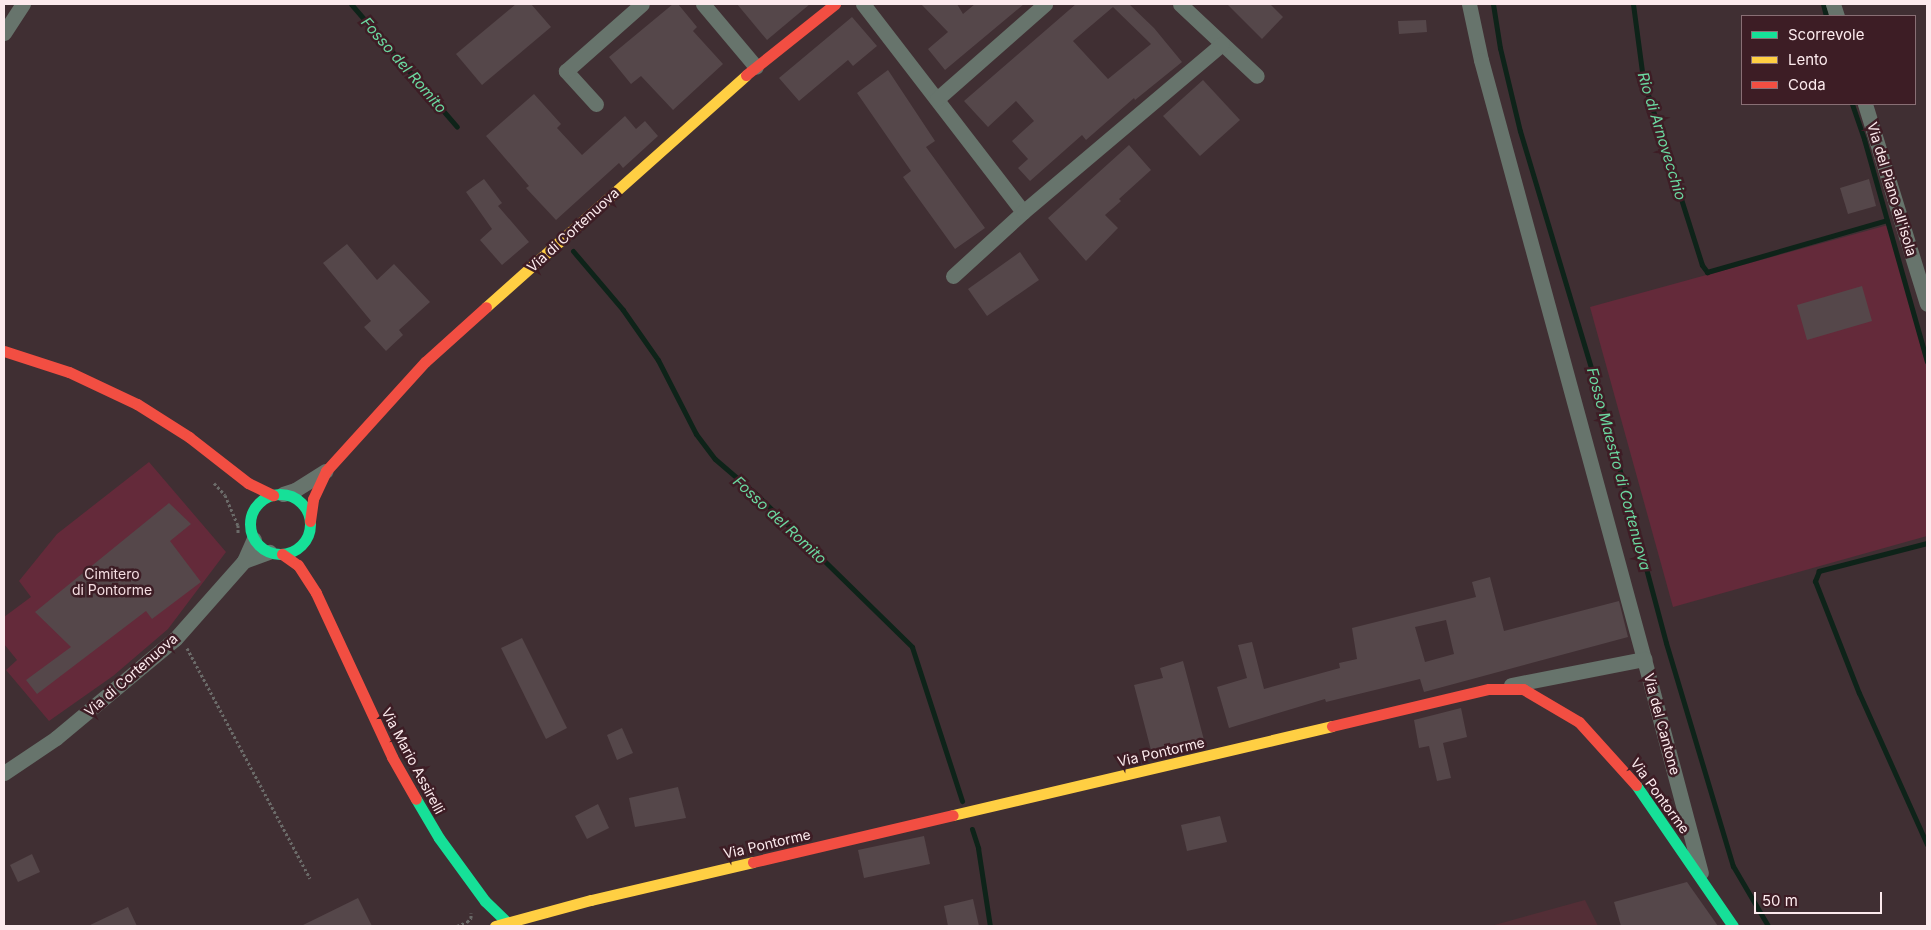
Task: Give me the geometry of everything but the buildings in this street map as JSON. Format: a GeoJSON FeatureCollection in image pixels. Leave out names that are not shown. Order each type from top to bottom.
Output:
{"type":"FeatureCollection","features":[{"type":"Feature","properties":{"kind":"street"},"geometry":{"type":"LineString","coordinates":[[4,33],[23,4]]}},
{"type":"Feature","properties":{"kind":"street"},"geometry":{"type":"LineString","coordinates":[[596,104],[566,71],[642,4]]}},
{"type":"Feature","properties":{"kind":"street"},"geometry":{"type":"LineString","coordinates":[[703,4],[756,67]]}},
{"type":"Feature","properties":{"kind":"street","name":"Via di Cortenuova"},"geometry":{"type":"LineString","coordinates":[[4,773],[56,738],[179,634],[244,561],[254,539],[250,522],[252,513],[264,498],[295,490],[326,471],[425,362],[756,67],[835,4]]}},
{"type":"Feature","properties":{"kind":"street"},"geometry":{"type":"LineString","coordinates":[[863,4],[1023,212]]}},
{"type":"Feature","properties":{"kind":"street"},"geometry":{"type":"LineString","coordinates":[[937,98],[1045,4]]}},
{"type":"Feature","properties":{"kind":"street"},"geometry":{"type":"LineString","coordinates":[[1180,4],[1257,76]]}},
{"type":"Feature","properties":{"kind":"street"},"geometry":{"type":"LineString","coordinates":[[1469,4],[1481,60],[1644,658]]}},
{"type":"Feature","properties":{"kind":"street"},"geometry":{"type":"LineString","coordinates":[[953,276],[1023,212],[1222,44]]}},
{"type":"Feature","properties":{"kind":"street","name":"Via del Piano all'isola"},"geometry":{"type":"LineString","coordinates":[[1865,105],[1927,304]]}},
{"type":"Feature","properties":{"kind":"street"},"geometry":{"type":"LineString","coordinates":[[4,351],[69,372],[137,404],[189,437],[248,483],[278,494],[293,497],[302,503],[308,511],[312,551]]}},
{"type":"Feature","properties":{"kind":"street"},"geometry":{"type":"LineString","coordinates":[[225,466],[252,513]]}},
{"type":"Feature","properties":{"kind":"street","name":"Via di Cortenuova"},"geometry":{"type":"LineString","coordinates":[[244,561],[300,546],[310,526],[313,499],[326,471]]}},
{"type":"Feature","properties":{"kind":"street"},"geometry":{"type":"LineString","coordinates":[[254,539],[298,565],[316,593]]}},
{"type":"Feature","properties":{"kind":"street"},"geometry":{"type":"LineString","coordinates":[[313,569],[316,593]]}},
{"type":"Feature","properties":{"kind":"street","name":"Via Mario Assirelli"},"geometry":{"type":"LineString","coordinates":[[316,593],[368,709],[408,787],[467,879],[509,925]]}},
{"type":"Feature","properties":{"kind":"street","name":"Via del Cantone"},"geometry":{"type":"LineString","coordinates":[[1489,689],[1644,658],[1704,884]]}},
{"type":"Feature","properties":{"kind":"street","name":"Via Pontorme"},"geometry":{"type":"LineString","coordinates":[[495,926],[509,925],[582,902],[1489,689],[1523,689],[1579,722],[1629,775],[1733,926]]}},
{"type":"Feature","properties":{"kind":"street"},"geometry":{"type":"LineString","coordinates":[[558,923],[582,902]]}},
{"type":"Feature","properties":{"kind":"path"},"geometry":{"type":"LineString","coordinates":[[212,481],[225,495],[238,525],[239,542]]}},
{"type":"Feature","properties":{"kind":"path"},"geometry":{"type":"LineString","coordinates":[[179,634],[310,878]]}},
{"type":"Feature","properties":{"kind":"path"},"geometry":{"type":"LineString","coordinates":[[457,926],[471,918],[470,909]]}},
{"type":"Feature","properties":{"kind":"shaded area"},"geometry":{"type":"Polygon","coordinates":[[[1585,900],[1598,926],[1491,926],[1585,900]]]}},
{"type":"Feature","properties":{"kind":"green space"},"geometry":{"type":"Polygon","coordinates":[[[1888,225],[1927,369],[1927,536],[1673,607],[1590,307],[1888,225]]]}},
{"type":"Feature","properties":{"kind":"green space","name":"Cimitero di Pontorme"},"geometry":{"type":"Polygon","coordinates":[[[149,462],[226,552],[168,629],[113,676],[49,721],[6,670],[17,660],[4,644],[4,617],[31,597],[19,581],[57,534],[149,462]]]}},
{"type":"Feature","properties":{"kind":"waterway","name":"Fosso del Romito"},"geometry":{"type":"LineString","coordinates":[[351,4],[457,127]]}},
{"type":"Feature","properties":{"kind":"waterway","name":"Fosso Maestro di Cortenuova"},"geometry":{"type":"LineString","coordinates":[[1493,4],[1500,48],[1520,131],[1602,404],[1666,643],[1733,866],[1768,926]]}},
{"type":"Feature","properties":{"kind":"waterway","name":"Rio di Arnovecchio"},"geometry":{"type":"LineString","coordinates":[[1633,4],[1643,79],[1702,265],[1707,272],[1887,220]]}},
{"type":"Feature","properties":{"kind":"waterway"},"geometry":{"type":"LineString","coordinates":[[1823,4],[1826,15]]}},
{"type":"Feature","properties":{"kind":"waterway"},"geometry":{"type":"LineString","coordinates":[[1852,105],[1864,139],[1927,361]]}},
{"type":"Feature","properties":{"kind":"waterway","name":"Fosso del Romito"},"geometry":{"type":"LineString","coordinates":[[573,251],[623,310],[658,360],[696,434],[715,459],[757,495],[912,647],[962,801]]}},
{"type":"Feature","properties":{"kind":"waterway"},"geometry":{"type":"LineString","coordinates":[[1927,543],[1819,571],[1815,581],[1859,693],[1927,844]]}},
{"type":"Feature","properties":{"kind":"waterway"},"geometry":{"type":"LineString","coordinates":[[972,829],[978,848],[990,926]]}},
{"type":"Feature","properties":{"kind":"traffic: fast"},"geometry":{"type":"LineString","coordinates":[[280,494],[297,499],[305,507],[310,524],[305,541],[297,549],[280,554],[263,549],[255,541],[250,524],[255,507],[263,499],[280,494]]}},
{"type":"Feature","properties":{"kind":"traffic: fast"},"geometry":{"type":"LineString","coordinates":[[1636,785],[1733,926]]}},
{"type":"Feature","properties":{"kind":"traffic: fast"},"geometry":{"type":"LineString","coordinates":[[416,799],[439,838],[485,901],[511,926]]}},
{"type":"Feature","properties":{"kind":"traffic: slow"},"geometry":{"type":"LineString","coordinates":[[486,307],[746,75]]}},
{"type":"Feature","properties":{"kind":"traffic: slow"},"geometry":{"type":"LineString","coordinates":[[953,815],[1332,726]]}},
{"type":"Feature","properties":{"kind":"traffic: slow"},"geometry":{"type":"LineString","coordinates":[[495,926],[591,900],[753,862]]}},
{"type":"Feature","properties":{"kind":"traffic: jam"},"geometry":{"type":"LineString","coordinates":[[746,75],[835,4]]}},
{"type":"Feature","properties":{"kind":"traffic: jam"},"geometry":{"type":"LineString","coordinates":[[310,521],[313,499],[326,471],[425,362],[486,307]]}},
{"type":"Feature","properties":{"kind":"traffic: jam"},"geometry":{"type":"LineString","coordinates":[[4,351],[69,372],[137,404],[189,437],[248,483],[273,495]]}},
{"type":"Feature","properties":{"kind":"traffic: jam"},"geometry":{"type":"LineString","coordinates":[[282,554],[298,565],[316,593],[392,757],[416,799]]}},
{"type":"Feature","properties":{"kind":"traffic: jam"},"geometry":{"type":"LineString","coordinates":[[1332,726],[1489,689],[1523,689],[1579,722],[1636,785]]}},
{"type":"Feature","properties":{"kind":"traffic: jam"},"geometry":{"type":"LineString","coordinates":[[753,862],[953,815]]}}]}
